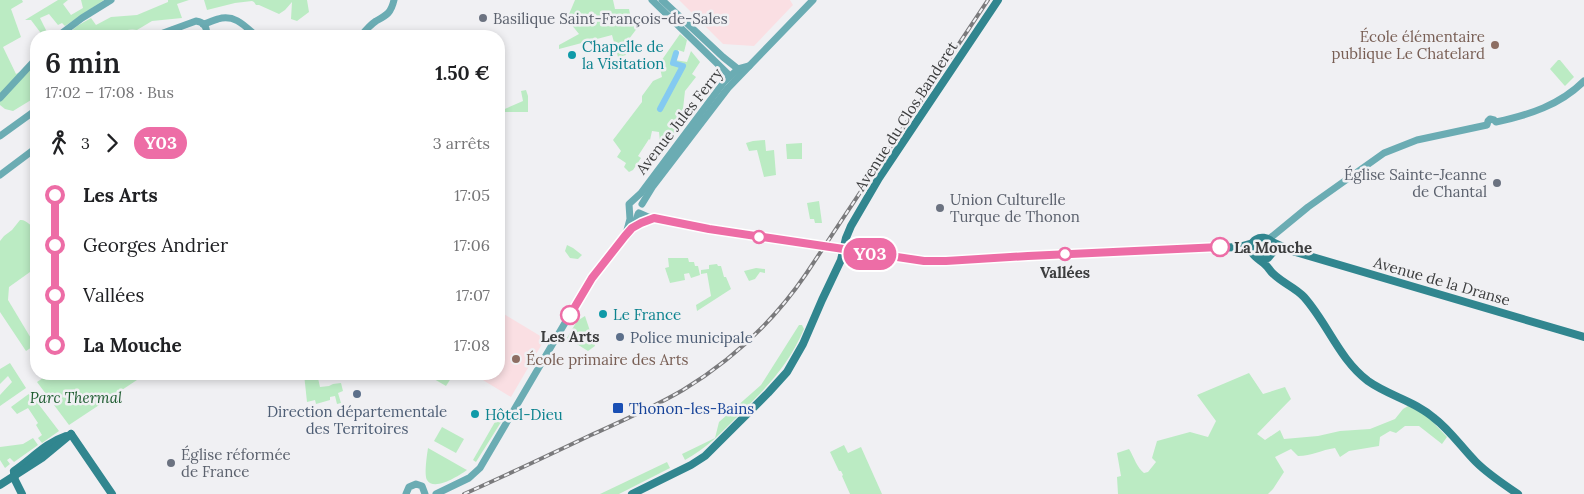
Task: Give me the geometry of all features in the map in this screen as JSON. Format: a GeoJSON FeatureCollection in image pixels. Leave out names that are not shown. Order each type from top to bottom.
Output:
{"type":"FeatureCollection","features":[{"type":"Feature","properties":{"kind":"main road","name":"Avenue du Clos Banderet"},"geometry":{"type":"LineString","coordinates":[[632,494],[691,465],[705,456],[781,379],[804,344],[841,260],[849,230],[874,187],[998,0]]}},
{"type":"Feature","properties":{"kind":"main road"},"geometry":{"type":"LineString","coordinates":[[844,250],[900,258],[940,261],[1239,247],[1253,243],[1260,238],[1270,240],[1274,248],[1269,269]]}},
{"type":"Feature","properties":{"kind":"main road","name":"Avenue de la Dranse"},"geometry":{"type":"LineString","coordinates":[[1270,240],[1292,251],[1584,337]]}},
{"type":"Feature","properties":{"kind":"main road"},"geometry":{"type":"LineString","coordinates":[[1252,253],[1253,243]]}},
{"type":"Feature","properties":{"kind":"main road"},"geometry":{"type":"LineString","coordinates":[[1239,247],[1252,253],[1274,275],[1299,292],[1310,304],[1342,354],[1362,376],[1385,391],[1433,416],[1477,463],[1494,478],[1518,494]]}},
{"type":"Feature","properties":{"kind":"main road","name":"Avenue de la Dranse"},"geometry":{"type":"LineString","coordinates":[[1271,256],[1281,252],[1292,251]]}},
{"type":"Feature","properties":{"kind":"main road"},"geometry":{"type":"LineString","coordinates":[[1260,259],[1271,256]]}},
{"type":"Feature","properties":{"kind":"main road"},"geometry":{"type":"LineString","coordinates":[[0,486],[70,434],[112,494]]}},
{"type":"Feature","properties":{"kind":"main road"},"geometry":{"type":"LineString","coordinates":[[0,479],[14,474]]}},
{"type":"Feature","properties":{"kind":"main road"},"geometry":{"type":"LineString","coordinates":[[14,474],[21,493]]}},
{"type":"Feature","properties":{"kind":"main road"},"geometry":{"type":"LineString","coordinates":[[0,486],[10,486],[21,493]]}},
{"type":"Feature","properties":{"kind":"street"},"geometry":{"type":"LineString","coordinates":[[66,30],[111,0]]}},
{"type":"Feature","properties":{"kind":"street"},"geometry":{"type":"LineString","coordinates":[[367,30],[388,14],[394,0]]}},
{"type":"Feature","properties":{"kind":"street"},"geometry":{"type":"LineString","coordinates":[[652,0],[730,76]]}},
{"type":"Feature","properties":{"kind":"street"},"geometry":{"type":"LineString","coordinates":[[662,0],[738,69]]}},
{"type":"Feature","properties":{"kind":"street","name":"Avenue Jules Ferry"},"geometry":{"type":"LineString","coordinates":[[634,200],[728,88],[813,0]]}},
{"type":"Feature","properties":{"kind":"street"},"geometry":{"type":"LineString","coordinates":[[203,24],[220,18],[230,18],[240,22],[249,30]]}},
{"type":"Feature","properties":{"kind":"street"},"geometry":{"type":"LineString","coordinates":[[175,30],[196,21],[203,24],[206,30]]}},
{"type":"Feature","properties":{"kind":"street"},"geometry":{"type":"LineString","coordinates":[[185,30],[188,24]]}},
{"type":"Feature","properties":{"kind":"street","name":"Avenue Jules Ferry"},"geometry":{"type":"LineString","coordinates":[[632,228],[653,186],[719,88],[738,69],[750,65]]}},
{"type":"Feature","properties":{"kind":"street"},"geometry":{"type":"LineString","coordinates":[[0,98],[30,66]]}},
{"type":"Feature","properties":{"kind":"street"},"geometry":{"type":"LineString","coordinates":[[1270,240],[1316,201],[1384,153],[1417,140],[1487,124],[1492,129],[1495,127],[1496,122],[1548,107],[1569,94],[1584,81]]}},
{"type":"Feature","properties":{"kind":"street"},"geometry":{"type":"LineString","coordinates":[[0,136],[30,114]]}},
{"type":"Feature","properties":{"kind":"street"},"geometry":{"type":"LineString","coordinates":[[0,175],[30,152]]}},
{"type":"Feature","properties":{"kind":"street"},"geometry":{"type":"LineString","coordinates":[[625,236],[629,222],[629,204],[634,200],[639,200],[641,209],[654,218],[844,250]]}},
{"type":"Feature","properties":{"kind":"street"},"geometry":{"type":"LineString","coordinates":[[629,210],[633,214],[641,209]]}},
{"type":"Feature","properties":{"kind":"street"},"geometry":{"type":"LineString","coordinates":[[436,494],[469,478],[480,468],[586,287],[602,264],[632,228],[654,218]]}},
{"type":"Feature","properties":{"kind":"street"},"geometry":{"type":"LineString","coordinates":[[406,493],[409,487],[414,484],[420,485],[425,491],[444,490]]}},
{"type":"Feature","properties":{"kind":"shaded area"},"geometry":{"type":"Polygon","coordinates":[[[679,0],[790,0],[793,5],[754,46],[723,44],[679,0]]]}},
{"type":"Feature","properties":{"kind":"shaded area","name":"École primaire des Arts"},"geometry":{"type":"Polygon","coordinates":[[[505,315],[542,337],[540,343],[542,344],[511,397],[483,380],[505,380],[505,315]]]}},
{"type":"Feature","properties":{"kind":"green space"},"geometry":{"type":"Polygon","coordinates":[[[0,0],[22,0],[23,2],[11,9],[21,37],[3,47],[16,74],[30,66],[30,101],[13,111],[5,109],[0,105],[0,0]]]}},
{"type":"Feature","properties":{"kind":"green space"},"geometry":{"type":"Polygon","coordinates":[[[58,0],[68,0],[63,4],[71,15],[83,8],[81,0],[104,0],[65,26],[62,23],[58,25],[49,14],[40,18],[46,30],[38,30],[31,20],[25,20],[58,0]]]}},
{"type":"Feature","properties":{"kind":"green space"},"geometry":{"type":"Polygon","coordinates":[[[168,0],[189,0],[177,4],[182,18],[152,21],[137,30],[73,30],[91,18],[96,25],[111,17],[137,15],[168,2],[168,0]]]}},
{"type":"Feature","properties":{"kind":"green space"},"geometry":{"type":"Polygon","coordinates":[[[204,0],[307,0],[309,12],[297,21],[291,19],[292,2],[279,14],[256,5],[252,1],[207,10],[204,0]]]}},
{"type":"Feature","properties":{"kind":"green space"},"geometry":{"type":"Polygon","coordinates":[[[575,0],[613,0],[615,9],[629,9],[630,14],[641,23],[629,39],[623,42],[626,55],[618,57],[612,35],[559,49],[559,45],[579,34],[567,19],[575,0]]]}},
{"type":"Feature","properties":{"kind":"green space"},"geometry":{"type":"Polygon","coordinates":[[[680,34],[687,40],[684,52],[678,50],[675,60],[687,62],[691,51],[700,62],[692,74],[696,77],[685,91],[683,109],[677,117],[684,123],[661,151],[659,132],[652,131],[650,140],[638,156],[641,158],[633,170],[629,172],[624,167],[626,163],[617,157],[621,151],[613,140],[642,102],[642,96],[653,81],[662,77],[659,64],[680,34]]]}},
{"type":"Feature","properties":{"kind":"green space"},"geometry":{"type":"Polygon","coordinates":[[[1558,60],[1574,77],[1565,86],[1550,69],[1558,60]]]}},
{"type":"Feature","properties":{"kind":"green space"},"geometry":{"type":"Polygon","coordinates":[[[526,90],[528,96],[528,112],[505,112],[505,109],[523,101],[521,91],[526,90]]]}},
{"type":"Feature","properties":{"kind":"green space"},"geometry":{"type":"Polygon","coordinates":[[[765,140],[766,151],[774,150],[776,175],[764,177],[757,150],[749,151],[746,143],[765,140]]]}},
{"type":"Feature","properties":{"kind":"green space"},"geometry":{"type":"Polygon","coordinates":[[[802,143],[802,159],[787,159],[786,144],[802,143]]]}},
{"type":"Feature","properties":{"kind":"green space"},"geometry":{"type":"Polygon","coordinates":[[[819,201],[822,223],[815,223],[814,219],[810,219],[807,203],[819,201]]]}},
{"type":"Feature","properties":{"kind":"green space"},"geometry":{"type":"Polygon","coordinates":[[[20,220],[30,224],[30,272],[9,287],[8,300],[30,337],[30,348],[26,351],[0,312],[0,241],[20,220]]]}},
{"type":"Feature","properties":{"kind":"green space"},"geometry":{"type":"Polygon","coordinates":[[[1261,242],[1265,242],[1269,248],[1265,254],[1261,254],[1257,250],[1257,246],[1261,242]]]}},
{"type":"Feature","properties":{"kind":"green space"},"geometry":{"type":"Polygon","coordinates":[[[567,245],[582,255],[578,259],[570,258],[565,251],[567,245]]]}},
{"type":"Feature","properties":{"kind":"green space"},"geometry":{"type":"Polygon","coordinates":[[[668,258],[688,258],[689,262],[694,262],[695,266],[698,266],[700,275],[691,278],[689,273],[684,274],[685,280],[670,283],[665,268],[669,267],[668,258]]]}},
{"type":"Feature","properties":{"kind":"green space"},"geometry":{"type":"Polygon","coordinates":[[[717,264],[721,266],[724,277],[726,277],[731,289],[697,311],[696,305],[711,296],[707,273],[701,274],[701,270],[709,269],[709,265],[717,264]]]}},
{"type":"Feature","properties":{"kind":"green space"},"geometry":{"type":"Polygon","coordinates":[[[756,268],[765,269],[765,273],[760,272],[755,279],[749,281],[744,271],[756,268]]]}},
{"type":"Feature","properties":{"kind":"green space"},"geometry":{"type":"Polygon","coordinates":[[[585,316],[595,346],[588,351],[567,338],[577,321],[585,316]]]}},
{"type":"Feature","properties":{"kind":"green space"},"geometry":{"type":"Polygon","coordinates":[[[799,325],[802,325],[804,329],[791,354],[776,375],[720,434],[707,445],[685,460],[682,454],[715,438],[719,422],[761,385],[799,325]]]}},
{"type":"Feature","properties":{"kind":"green space"},"geometry":{"type":"Polygon","coordinates":[[[10,363],[26,388],[0,406],[0,395],[12,382],[8,376],[0,384],[0,369],[10,363]]]}},
{"type":"Feature","properties":{"kind":"green space"},"geometry":{"type":"Polygon","coordinates":[[[1249,373],[1263,394],[1285,387],[1291,399],[1257,434],[1265,440],[1280,430],[1284,439],[1370,429],[1395,419],[1408,406],[1427,416],[1447,437],[1442,444],[1419,426],[1405,426],[1396,433],[1390,431],[1380,437],[1379,446],[1349,451],[1340,457],[1335,448],[1298,456],[1291,449],[1275,457],[1284,472],[1268,494],[1118,494],[1117,477],[1121,476],[1117,453],[1129,449],[1137,465],[1144,473],[1148,472],[1156,462],[1152,458],[1157,441],[1190,432],[1208,437],[1216,421],[1197,395],[1249,373]]]}},
{"type":"Feature","properties":{"kind":"green space","name":"Parc Thermal"},"geometry":{"type":"Polygon","coordinates":[[[40,380],[137,380],[69,425],[54,405],[57,403],[55,400],[52,402],[37,382],[40,380]]]}},
{"type":"Feature","properties":{"kind":"green space"},"geometry":{"type":"Polygon","coordinates":[[[305,380],[318,380],[320,387],[341,383],[343,391],[338,393],[341,403],[337,404],[335,396],[330,397],[330,400],[316,404],[315,400],[307,402],[305,380]]]}},
{"type":"Feature","properties":{"kind":"green space"},"geometry":{"type":"Polygon","coordinates":[[[436,380],[450,380],[446,386],[436,380]]]}},
{"type":"Feature","properties":{"kind":"green space"},"geometry":{"type":"Polygon","coordinates":[[[30,393],[59,431],[42,443],[38,438],[42,435],[36,425],[38,423],[28,408],[17,414],[11,407],[30,393]]]}},
{"type":"Feature","properties":{"kind":"green space"},"geometry":{"type":"Polygon","coordinates":[[[503,408],[508,411],[476,462],[473,460],[503,408]]]}},
{"type":"Feature","properties":{"kind":"green space"},"geometry":{"type":"Polygon","coordinates":[[[442,427],[464,439],[456,453],[434,441],[442,427]]]}},
{"type":"Feature","properties":{"kind":"green space"},"geometry":{"type":"Polygon","coordinates":[[[33,438],[38,445],[14,462],[10,458],[7,460],[10,464],[5,468],[0,460],[0,447],[23,444],[33,438]]]}},
{"type":"Feature","properties":{"kind":"green space"},"geometry":{"type":"Polygon","coordinates":[[[844,445],[848,453],[861,447],[882,494],[850,494],[843,475],[839,471],[830,452],[844,445]]]}},
{"type":"Feature","properties":{"kind":"green space"},"geometry":{"type":"Polygon","coordinates":[[[428,448],[467,470],[447,481],[435,484],[430,483],[427,480],[426,473],[428,448]]]}},
{"type":"Feature","properties":{"kind":"green space"},"geometry":{"type":"Polygon","coordinates":[[[667,462],[670,468],[619,494],[600,494],[667,462]]]}},
{"type":"Feature","properties":{"kind":"waterway"},"geometry":{"type":"LineString","coordinates":[[660,109],[683,66],[673,63],[676,53]]}},
{"type":"Feature","properties":{"kind":"railway"},"geometry":{"type":"LineString","coordinates":[[464,494],[638,414],[672,396],[718,366],[751,338],[780,308],[806,274],[988,0]]}},
{"type":"Feature","properties":{"kind":"bus line","name":"Y03"},"geometry":{"type":"LineString","coordinates":[[570,315],[592,278],[625,236],[632,228],[648,219],[654,218],[689,226],[924,261],[1220,247]]}},
{"type":"Feature","properties":{"kind":"place","name":"Basilique Saint-François-de-Sales"},"geometry":{"type":"Point","coordinates":[483,18]}},
{"type":"Feature","properties":{"kind":"place","name":"École élémentaire publique Le Chatelard"},"geometry":{"type":"Point","coordinates":[1495,45]}},
{"type":"Feature","properties":{"kind":"place","name":"Chapelle de la Visitation"},"geometry":{"type":"Point","coordinates":[572,55]}},
{"type":"Feature","properties":{"kind":"place","name":"Église Sainte-Jeanne de Chantal"},"geometry":{"type":"Point","coordinates":[1497,183]}},
{"type":"Feature","properties":{"kind":"place","name":"Union Culturelle Turque de Thonon"},"geometry":{"type":"Point","coordinates":[940,208]}},
{"type":"Feature","properties":{"kind":"place","name":"La Mouche"},"geometry":{"type":"Point","coordinates":[1220,247]}},
{"type":"Feature","properties":{"kind":"place","name":"Vallées"},"geometry":{"type":"Point","coordinates":[1065,254]}},
{"type":"Feature","properties":{"kind":"place","name":"Le France"},"geometry":{"type":"Point","coordinates":[603,314]}},
{"type":"Feature","properties":{"kind":"place","name":"Les Arts"},"geometry":{"type":"Point","coordinates":[570,315]}},
{"type":"Feature","properties":{"kind":"place","name":"Police municipale"},"geometry":{"type":"Point","coordinates":[620,337]}},
{"type":"Feature","properties":{"kind":"place","name":"École primaire des Arts"},"geometry":{"type":"Point","coordinates":[516,359]}},
{"type":"Feature","properties":{"kind":"place","name":"Direction départementale des Territoires"},"geometry":{"type":"Point","coordinates":[357,394]}},
{"type":"Feature","properties":{"kind":"place","name":"Thonon-les-Bains"},"geometry":{"type":"Point","coordinates":[618,408]}},
{"type":"Feature","properties":{"kind":"place","name":"Hôtel-Dieu"},"geometry":{"type":"Point","coordinates":[475,414]}},
{"type":"Feature","properties":{"kind":"place","name":"Église réformée de France"},"geometry":{"type":"Point","coordinates":[171,463]}}]}
